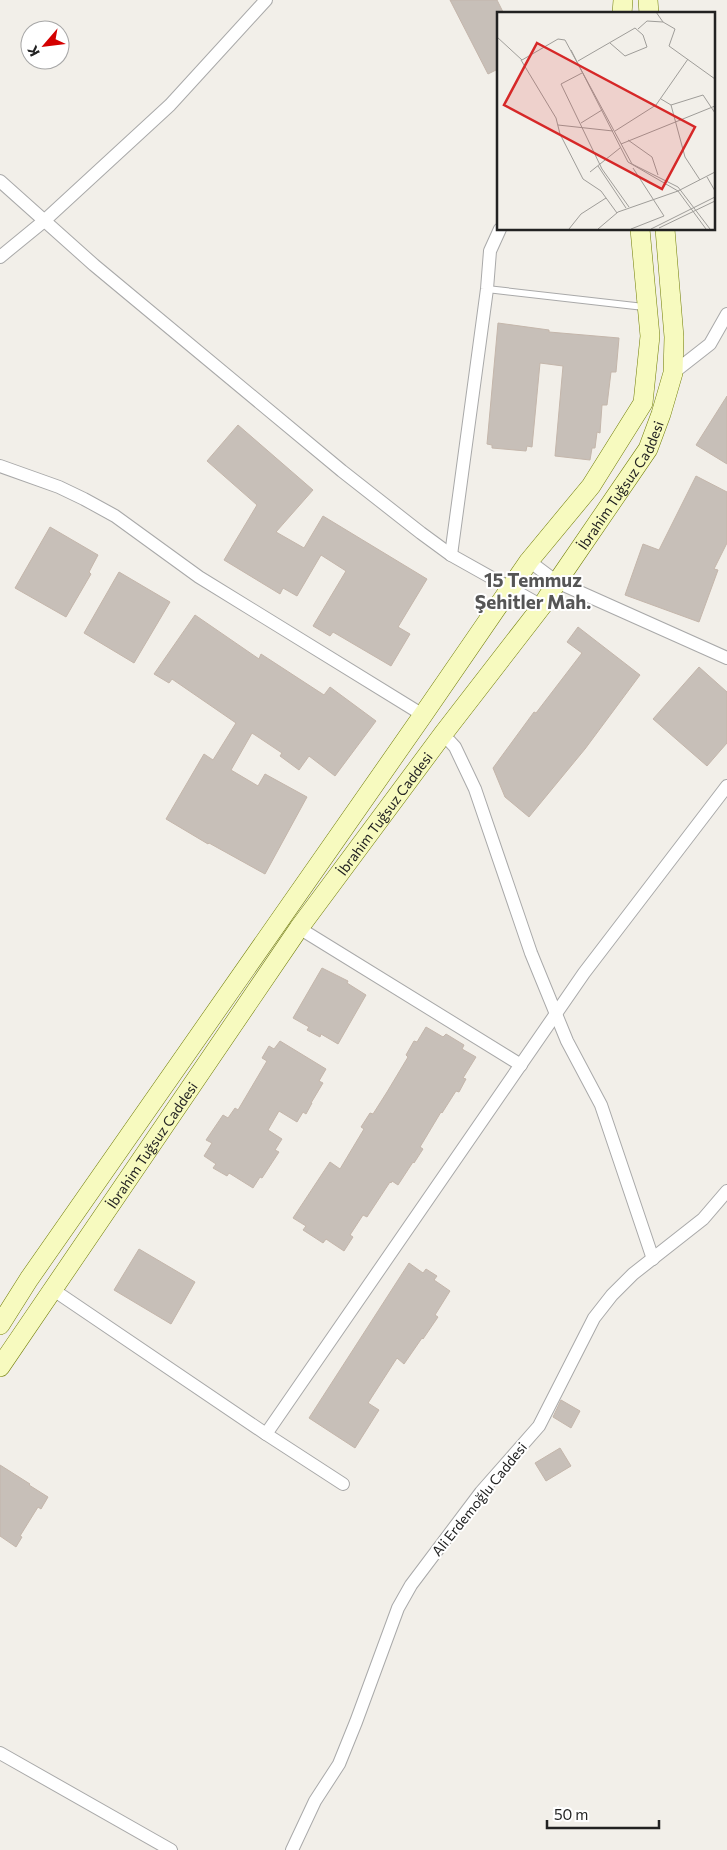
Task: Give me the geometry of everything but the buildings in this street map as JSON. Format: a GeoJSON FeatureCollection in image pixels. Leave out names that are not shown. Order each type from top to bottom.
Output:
{"type":"FeatureCollection","features":[{"type":"Feature","properties":{"kind":"street"},"geometry":{"type":"LineString","coordinates":[[0,257],[44,221],[170,105],[266,0]]}},
{"type":"Feature","properties":{"kind":"street"},"geometry":{"type":"LineString","coordinates":[[0,181],[94,265],[335,464],[451,555],[542,606]]}},
{"type":"Feature","properties":{"kind":"street"},"geometry":{"type":"LineString","coordinates":[[451,555],[487,289],[490,251],[500,230]]}},
{"type":"Feature","properties":{"kind":"street","name":"İbrahim Tuğsuz Caddesi"},"geometry":{"type":"LineString","coordinates":[[0,1325],[28,1279],[424,715],[529,561],[591,486],[643,403],[650,336],[640,230]]}},
{"type":"Feature","properties":{"kind":"street","name":"İbrahim Tuğsuz Caddesi"},"geometry":{"type":"LineString","coordinates":[[0,1368],[299,928],[443,734],[542,606],[648,449],[674,373],[674,337],[665,230]]}},
{"type":"Feature","properties":{"kind":"street"},"geometry":{"type":"LineString","coordinates":[[674,373],[710,344],[727,314]]}},
{"type":"Feature","properties":{"kind":"street"},"geometry":{"type":"LineString","coordinates":[[0,466],[59,487],[116,516],[199,577],[424,715]]}},
{"type":"Feature","properties":{"kind":"street"},"geometry":{"type":"LineString","coordinates":[[529,561],[557,582],[727,658]]}},
{"type":"Feature","properties":{"kind":"street"},"geometry":{"type":"LineString","coordinates":[[443,734],[455,747],[475,790],[531,953],[567,1041],[601,1105],[653,1260]]}},
{"type":"Feature","properties":{"kind":"street"},"geometry":{"type":"LineString","coordinates":[[266,1434],[584,973],[727,786]]}},
{"type":"Feature","properties":{"kind":"street"},"geometry":{"type":"LineString","coordinates":[[299,928],[521,1064]]}},
{"type":"Feature","properties":{"kind":"street","name":"Ali Erdemoğlu Caddesi"},"geometry":{"type":"LineString","coordinates":[[292,1850],[314,1801],[339,1764],[398,1608],[410,1585],[481,1492],[539,1426],[594,1318],[612,1295],[633,1274],[703,1219],[727,1191]]}},
{"type":"Feature","properties":{"kind":"street"},"geometry":{"type":"LineString","coordinates":[[52,1289],[343,1484]]}},
{"type":"Feature","properties":{"kind":"street"},"geometry":{"type":"LineString","coordinates":[[0,1754],[171,1850]]}},
{"type":"Feature","properties":{"kind":"lane"},"geometry":{"type":"LineString","coordinates":[[487,289],[648,307]]}},
{"type":"Feature","properties":{"kind":"district","name":"15 Temmuz Şehitler Mah."},"geometry":{"type":"Point","coordinates":[533,590]}}]}
